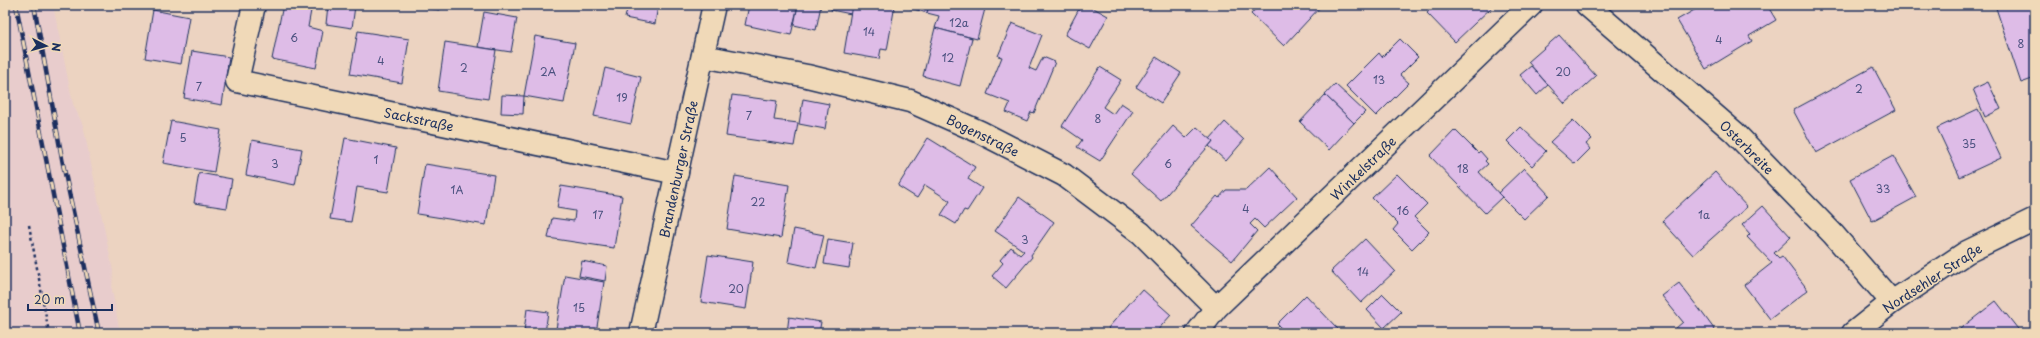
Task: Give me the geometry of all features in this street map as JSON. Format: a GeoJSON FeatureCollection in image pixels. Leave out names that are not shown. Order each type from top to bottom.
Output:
{"type":"FeatureCollection","features":[{"type":"Feature","properties":{"kind":"street","name":"Sackstraße"},"geometry":{"type":"LineString","coordinates":[[254,5],[237,81],[677,173]]}},
{"type":"Feature","properties":{"kind":"street","name":"Brandenburger Straße"},"geometry":{"type":"LineString","coordinates":[[641,333],[714,5]]}},
{"type":"Feature","properties":{"kind":"street","name":"Winkelstraße"},"geometry":{"type":"LineString","coordinates":[[1197,333],[1216,308],[1531,5]]}},
{"type":"Feature","properties":{"kind":"street","name":"Osterbreite"},"geometry":{"type":"LineString","coordinates":[[1588,5],[1734,132],[1833,234],[1892,302]]}},
{"type":"Feature","properties":{"kind":"street","name":"Bogenstraße"},"geometry":{"type":"LineString","coordinates":[[703,56],[807,76],[910,101],[980,132],[1064,175],[1141,233],[1216,308]]}},
{"type":"Feature","properties":{"kind":"street","name":"Nordsehler Straße"},"geometry":{"type":"LineString","coordinates":[[1854,333],[1892,302],[1967,252],[2035,220]]}},
{"type":"Feature","properties":{"kind":"path"},"geometry":{"type":"LineString","coordinates":[[29,225],[49,333]]}},
{"type":"Feature","properties":{"kind":"shaded area"},"geometry":{"type":"Polygon","coordinates":[[[5,5],[53,5],[73,104],[83,125],[113,271],[112,290],[120,333],[5,333],[5,5]]]}},
{"type":"Feature","properties":{"kind":"building"},"geometry":{"type":"Polygon","coordinates":[[[283,5],[312,5],[308,27],[323,31],[316,68],[272,59],[283,5]]]}},
{"type":"Feature","properties":{"kind":"building"},"geometry":{"type":"Polygon","coordinates":[[[328,5],[355,6],[352,28],[326,24],[328,5]]]}},
{"type":"Feature","properties":{"kind":"building"},"geometry":{"type":"Polygon","coordinates":[[[411,5],[440,5],[439,10],[411,5]]]}},
{"type":"Feature","properties":{"kind":"building"},"geometry":{"type":"Polygon","coordinates":[[[628,5],[658,5],[655,24],[625,18],[628,5]]]}},
{"type":"Feature","properties":{"kind":"building"},"geometry":{"type":"Polygon","coordinates":[[[749,5],[798,5],[791,35],[745,25],[749,5]]]}},
{"type":"Feature","properties":{"kind":"building"},"geometry":{"type":"Polygon","coordinates":[[[798,5],[821,5],[816,30],[794,25],[798,5]]]}},
{"type":"Feature","properties":{"kind":"building"},"geometry":{"type":"Polygon","coordinates":[[[832,5],[852,5],[851,14],[831,10],[832,5]]]}},
{"type":"Feature","properties":{"kind":"building"},"geometry":{"type":"Polygon","coordinates":[[[852,5],[895,5],[887,50],[881,49],[879,59],[844,53],[852,5]]]}},
{"type":"Feature","properties":{"kind":"building"},"geometry":{"type":"Polygon","coordinates":[[[911,5],[929,5],[927,13],[910,8],[911,5]]]}},
{"type":"Feature","properties":{"kind":"building"},"geometry":{"type":"Polygon","coordinates":[[[929,5],[986,5],[977,39],[935,28],[939,16],[927,13],[929,5]]]}},
{"type":"Feature","properties":{"kind":"building"},"geometry":{"type":"Polygon","coordinates":[[[1081,5],[1088,5],[1108,16],[1090,49],[1065,35],[1081,5]]]}},
{"type":"Feature","properties":{"kind":"building"},"geometry":{"type":"Polygon","coordinates":[[[1259,5],[1322,5],[1284,46],[1251,14],[1259,5]]]}},
{"type":"Feature","properties":{"kind":"building"},"geometry":{"type":"Polygon","coordinates":[[[1435,5],[1494,5],[1455,42],[1427,13],[1435,5]]]}},
{"type":"Feature","properties":{"kind":"building"},"geometry":{"type":"Polygon","coordinates":[[[1703,5],[1767,5],[1776,20],[1749,36],[1752,41],[1706,69],[1677,20],[1703,5]]]}},
{"type":"Feature","properties":{"kind":"building"},"geometry":{"type":"Polygon","coordinates":[[[2005,5],[2035,5],[2035,78],[2021,83],[1996,8],[2005,5]]]}},
{"type":"Feature","properties":{"kind":"building"},"geometry":{"type":"Polygon","coordinates":[[[153,10],[189,17],[181,64],[145,58],[153,10]]]}},
{"type":"Feature","properties":{"kind":"building"},"geometry":{"type":"Polygon","coordinates":[[[484,12],[517,18],[511,52],[478,47],[484,12]]]}},
{"type":"Feature","properties":{"kind":"building"},"geometry":{"type":"Polygon","coordinates":[[[1012,23],[1042,35],[1029,68],[1036,71],[1043,57],[1055,62],[1034,113],[1031,112],[1027,121],[1006,112],[1010,103],[987,94],[1002,57],[998,56],[1012,23]]]}},
{"type":"Feature","properties":{"kind":"building"},"geometry":{"type":"Polygon","coordinates":[[[935,28],[972,38],[960,86],[923,76],[935,28]]]}},
{"type":"Feature","properties":{"kind":"building"},"geometry":{"type":"Polygon","coordinates":[[[358,31],[409,39],[402,83],[350,74],[358,31]]]}},
{"type":"Feature","properties":{"kind":"building"},"geometry":{"type":"Polygon","coordinates":[[[1559,35],[1596,76],[1565,104],[1528,62],[1559,35]]]}},
{"type":"Feature","properties":{"kind":"building"},"geometry":{"type":"Polygon","coordinates":[[[535,36],[575,43],[564,103],[524,96],[535,36]]]}},
{"type":"Feature","properties":{"kind":"building"},"geometry":{"type":"Polygon","coordinates":[[[1400,39],[1418,57],[1400,75],[1409,83],[1376,116],[1346,86],[1379,53],[1382,57],[1400,39]]]}},
{"type":"Feature","properties":{"kind":"building"},"geometry":{"type":"Polygon","coordinates":[[[445,42],[496,50],[488,99],[438,91],[445,42]]]}},
{"type":"Feature","properties":{"kind":"building"},"geometry":{"type":"Polygon","coordinates":[[[192,51],[229,57],[222,105],[184,98],[192,51]]]}},
{"type":"Feature","properties":{"kind":"building"},"geometry":{"type":"Polygon","coordinates":[[[1156,57],[1181,73],[1161,103],[1136,87],[1156,57]]]}},
{"type":"Feature","properties":{"kind":"building"},"geometry":{"type":"Polygon","coordinates":[[[1531,66],[1548,85],[1537,95],[1520,75],[1531,66]]]}},
{"type":"Feature","properties":{"kind":"building"},"geometry":{"type":"Polygon","coordinates":[[[1100,67],[1121,80],[1103,107],[1113,114],[1121,103],[1133,111],[1100,161],[1077,147],[1082,140],[1062,126],[1100,67]]]}},
{"type":"Feature","properties":{"kind":"building"},"geometry":{"type":"Polygon","coordinates":[[[1873,67],[1896,110],[1816,153],[1793,110],[1873,67]]]}},
{"type":"Feature","properties":{"kind":"building"},"geometry":{"type":"Polygon","coordinates":[[[605,68],[641,77],[631,124],[594,116],[605,68]]]}},
{"type":"Feature","properties":{"kind":"building"},"geometry":{"type":"Polygon","coordinates":[[[1988,82],[2001,109],[1985,117],[1973,89],[1988,82]]]}},
{"type":"Feature","properties":{"kind":"building"},"geometry":{"type":"Polygon","coordinates":[[[1335,84],[1365,112],[1354,123],[1325,95],[1335,84]]]}},
{"type":"Feature","properties":{"kind":"building"},"geometry":{"type":"Polygon","coordinates":[[[502,95],[524,96],[523,114],[501,113],[502,95]]]}},
{"type":"Feature","properties":{"kind":"building"},"geometry":{"type":"Polygon","coordinates":[[[732,95],[777,101],[774,120],[798,123],[794,146],[726,136],[732,95]]]}},
{"type":"Feature","properties":{"kind":"building"},"geometry":{"type":"Polygon","coordinates":[[[1325,95],[1354,123],[1329,150],[1300,122],[1325,95]]]}},
{"type":"Feature","properties":{"kind":"building"},"geometry":{"type":"Polygon","coordinates":[[[803,99],[829,104],[825,129],[799,124],[803,99]]]}},
{"type":"Feature","properties":{"kind":"building"},"geometry":{"type":"Polygon","coordinates":[[[1978,109],[2001,158],[1960,177],[1937,128],[1978,109]]]}},
{"type":"Feature","properties":{"kind":"building"},"geometry":{"type":"Polygon","coordinates":[[[1573,120],[1592,139],[1586,144],[1590,149],[1575,164],[1550,142],[1573,120]]]}},
{"type":"Feature","properties":{"kind":"building"},"geometry":{"type":"Polygon","coordinates":[[[171,121],[221,130],[214,172],[163,163],[171,121]]]}},
{"type":"Feature","properties":{"kind":"building"},"geometry":{"type":"Polygon","coordinates":[[[1225,122],[1244,140],[1226,161],[1209,146],[1213,141],[1210,139],[1225,122]]]}},
{"type":"Feature","properties":{"kind":"building"},"geometry":{"type":"Polygon","coordinates":[[[1173,126],[1186,138],[1197,127],[1213,141],[1161,201],[1131,174],[1173,126]]]}},
{"type":"Feature","properties":{"kind":"building"},"geometry":{"type":"Polygon","coordinates":[[[1521,127],[1546,151],[1532,166],[1507,141],[1521,127]]]}},
{"type":"Feature","properties":{"kind":"building"},"geometry":{"type":"Polygon","coordinates":[[[1455,130],[1478,153],[1480,151],[1487,159],[1485,161],[1488,164],[1479,172],[1502,197],[1485,213],[1430,156],[1455,130]]]}},
{"type":"Feature","properties":{"kind":"building"},"geometry":{"type":"Polygon","coordinates":[[[345,138],[396,148],[388,192],[357,187],[351,222],[330,219],[345,138]]]}},
{"type":"Feature","properties":{"kind":"building"},"geometry":{"type":"Polygon","coordinates":[[[928,138],[975,167],[968,179],[982,188],[967,211],[964,210],[956,224],[941,215],[950,201],[925,185],[917,198],[898,186],[928,138]]]}},
{"type":"Feature","properties":{"kind":"building"},"geometry":{"type":"Polygon","coordinates":[[[252,140],[302,149],[295,185],[246,175],[252,140]]]}},
{"type":"Feature","properties":{"kind":"building"},"geometry":{"type":"Polygon","coordinates":[[[1893,156],[1916,197],[1872,221],[1850,179],[1893,156]]]}},
{"type":"Feature","properties":{"kind":"building"},"geometry":{"type":"Polygon","coordinates":[[[425,164],[494,175],[486,225],[417,214],[425,164]]]}},
{"type":"Feature","properties":{"kind":"building"},"geometry":{"type":"Polygon","coordinates":[[[1270,167],[1297,197],[1264,228],[1255,219],[1250,224],[1257,231],[1232,261],[1191,226],[1217,196],[1219,198],[1226,190],[1246,190],[1270,167]]]}},
{"type":"Feature","properties":{"kind":"building"},"geometry":{"type":"Polygon","coordinates":[[[1524,168],[1549,195],[1524,219],[1498,193],[1524,168]]]}},
{"type":"Feature","properties":{"kind":"building"},"geometry":{"type":"Polygon","coordinates":[[[1715,172],[1747,207],[1693,255],[1662,221],[1715,172]]]}},
{"type":"Feature","properties":{"kind":"building"},"geometry":{"type":"Polygon","coordinates":[[[199,173],[232,179],[227,208],[194,203],[199,173]]]}},
{"type":"Feature","properties":{"kind":"building"},"geometry":{"type":"Polygon","coordinates":[[[1397,174],[1427,204],[1414,217],[1429,232],[1412,249],[1393,230],[1398,224],[1372,198],[1397,174]]]}},
{"type":"Feature","properties":{"kind":"building"},"geometry":{"type":"Polygon","coordinates":[[[735,176],[789,185],[781,238],[727,229],[735,176]]]}},
{"type":"Feature","properties":{"kind":"building"},"geometry":{"type":"Polygon","coordinates":[[[561,186],[622,196],[614,248],[548,238],[552,218],[574,221],[575,211],[557,208],[561,186]]]}},
{"type":"Feature","properties":{"kind":"building"},"geometry":{"type":"Polygon","coordinates":[[[1019,197],[1054,222],[1031,255],[1032,257],[1006,288],[992,276],[1003,263],[1000,260],[1011,247],[1020,255],[1024,251],[995,231],[1019,197]]]}},
{"type":"Feature","properties":{"kind":"building"},"geometry":{"type":"Polygon","coordinates":[[[1763,206],[1791,237],[1774,253],[1779,258],[1782,256],[1808,290],[1770,319],[1744,285],[1772,263],[1747,237],[1750,234],[1742,225],[1763,206]]]}},
{"type":"Feature","properties":{"kind":"building"},"geometry":{"type":"Polygon","coordinates":[[[794,229],[824,235],[816,268],[788,262],[794,229]]]}},
{"type":"Feature","properties":{"kind":"building"},"geometry":{"type":"Polygon","coordinates":[[[828,239],[853,243],[849,268],[824,264],[828,239]]]}},
{"type":"Feature","properties":{"kind":"building"},"geometry":{"type":"Polygon","coordinates":[[[1365,239],[1395,271],[1361,303],[1331,271],[1365,239]]]}},
{"type":"Feature","properties":{"kind":"building"},"geometry":{"type":"Polygon","coordinates":[[[708,255],[753,262],[746,309],[701,302],[708,255]]]}},
{"type":"Feature","properties":{"kind":"building"},"geometry":{"type":"Polygon","coordinates":[[[582,261],[607,266],[605,281],[579,276],[582,261]]]}},
{"type":"Feature","properties":{"kind":"building"},"geometry":{"type":"Polygon","coordinates":[[[565,275],[604,282],[596,333],[556,329],[565,275]]]}},
{"type":"Feature","properties":{"kind":"building"},"geometry":{"type":"Polygon","coordinates":[[[1679,283],[1717,333],[1680,333],[1676,328],[1683,322],[1662,296],[1679,283]]]}},
{"type":"Feature","properties":{"kind":"building"},"geometry":{"type":"Polygon","coordinates":[[[1142,289],[1171,315],[1155,333],[1113,333],[1108,328],[1142,289]]]}},
{"type":"Feature","properties":{"kind":"building"},"geometry":{"type":"Polygon","coordinates":[[[1383,294],[1401,312],[1384,328],[1367,310],[1383,294]]]}},
{"type":"Feature","properties":{"kind":"building"},"geometry":{"type":"Polygon","coordinates":[[[1306,295],[1342,333],[1286,333],[1277,324],[1306,295]]]}},
{"type":"Feature","properties":{"kind":"building"},"geometry":{"type":"Polygon","coordinates":[[[1996,301],[2021,333],[1964,333],[1960,329],[1996,301]]]}},
{"type":"Feature","properties":{"kind":"building"},"geometry":{"type":"Polygon","coordinates":[[[527,309],[548,312],[545,333],[524,331],[527,309]]]}},
{"type":"Feature","properties":{"kind":"building"},"geometry":{"type":"Polygon","coordinates":[[[789,317],[821,322],[819,333],[787,333],[789,317]]]}},
{"type":"Feature","properties":{"kind":"railway"},"geometry":{"type":"LineString","coordinates":[[16,5],[80,333]]}},
{"type":"Feature","properties":{"kind":"railway"},"geometry":{"type":"LineString","coordinates":[[34,5],[63,164],[99,333]]}}]}
